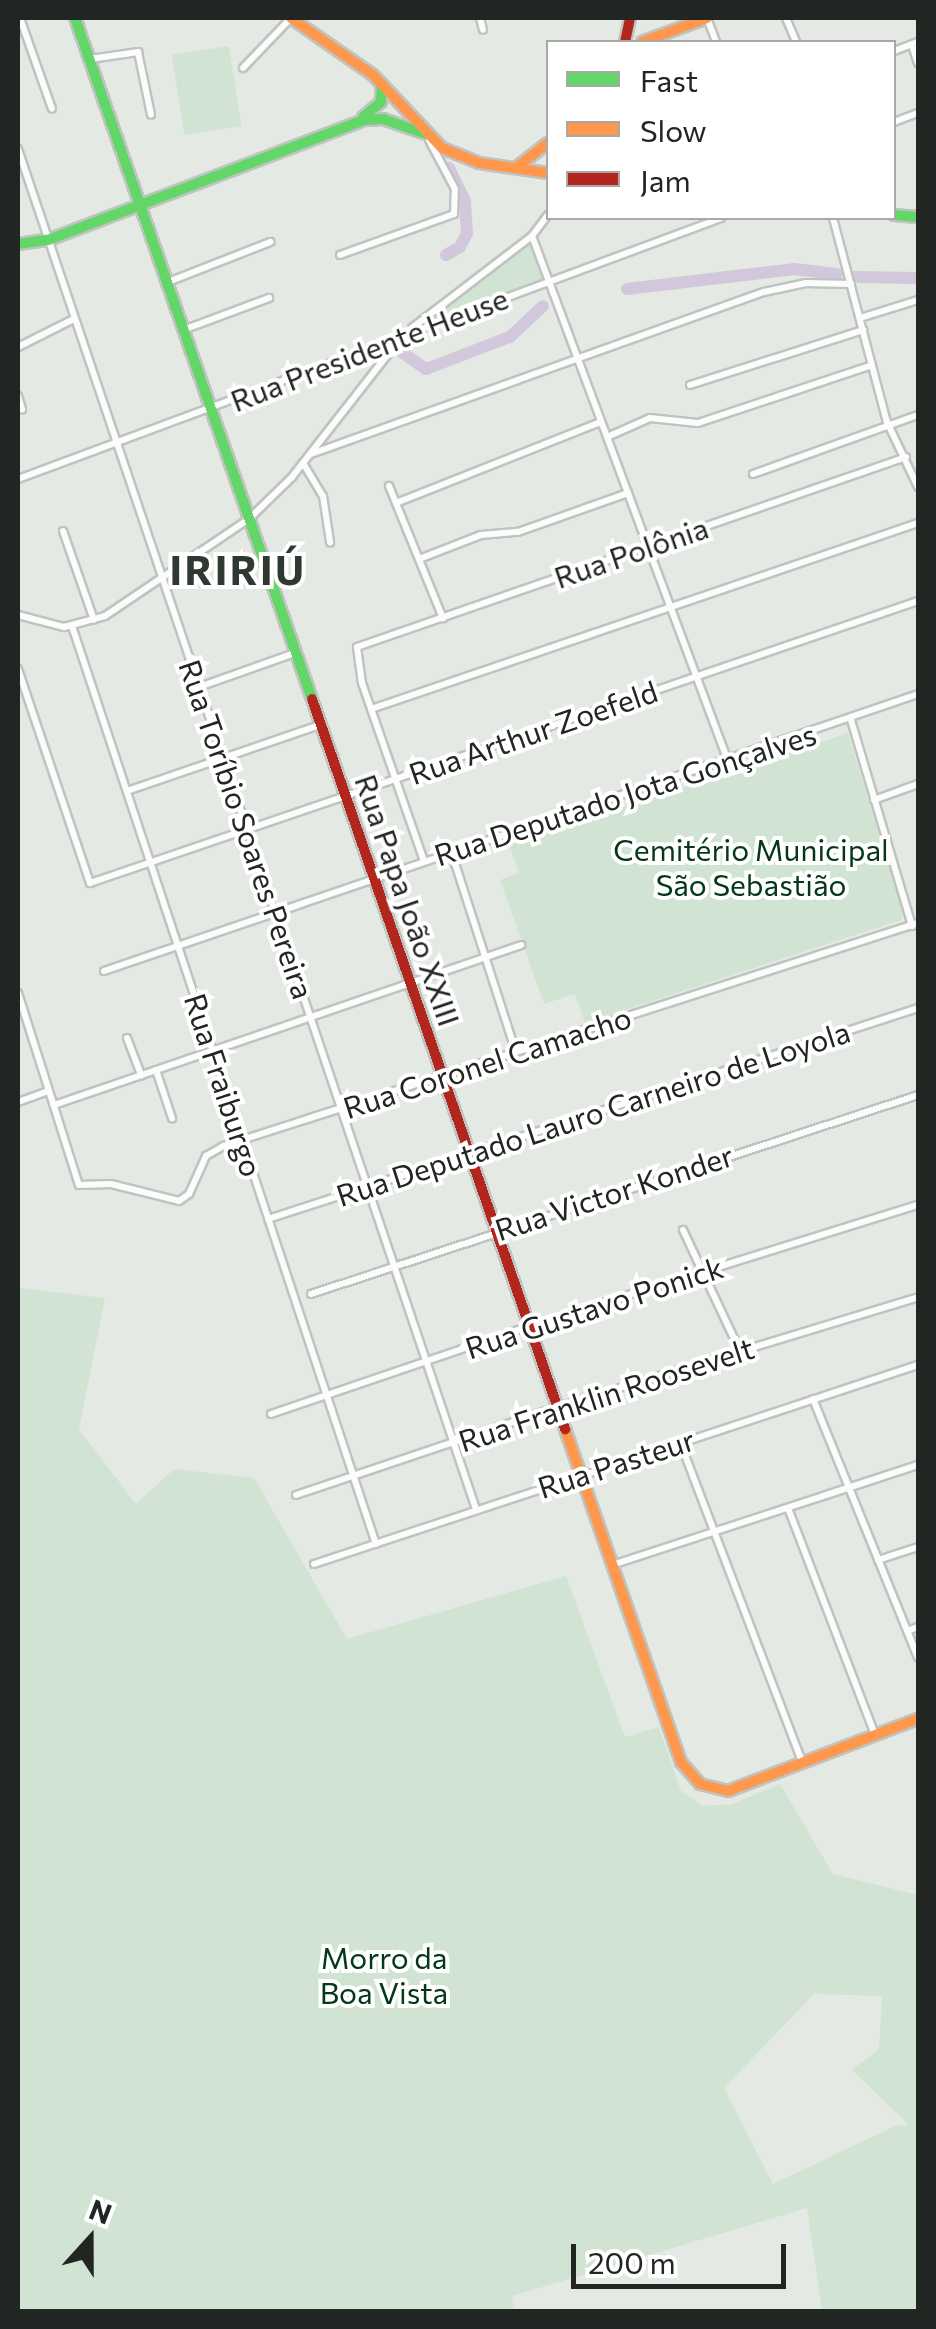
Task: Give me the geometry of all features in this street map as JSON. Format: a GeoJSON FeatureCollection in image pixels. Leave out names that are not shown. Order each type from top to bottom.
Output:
{"type":"FeatureCollection","features":[{"type":"Feature","properties":{"kind":"main road","name":"Rua Papa João XXIII"},"geometry":{"type":"LineString","coordinates":[[74,18],[681,1762],[708,1789],[737,1789],[802,1762]]}},
{"type":"Feature","properties":{"kind":"main road"},"geometry":{"type":"LineString","coordinates":[[292,18],[382,83],[426,134]]}},
{"type":"Feature","properties":{"kind":"main road"},"geometry":{"type":"LineString","coordinates":[[624,40],[630,18]]}},
{"type":"Feature","properties":{"kind":"main road"},"geometry":{"type":"LineString","coordinates":[[648,40],[707,18]]}},
{"type":"Feature","properties":{"kind":"main road"},"geometry":{"type":"LineString","coordinates":[[627,30],[633,38],[641,40]]}},
{"type":"Feature","properties":{"kind":"main road"},"geometry":{"type":"LineString","coordinates":[[354,123],[378,106],[382,83]]}},
{"type":"Feature","properties":{"kind":"main road"},"geometry":{"type":"LineString","coordinates":[[18,246],[48,240],[354,123],[383,119],[426,134],[462,158],[546,173]]}},
{"type":"Feature","properties":{"kind":"main road"},"geometry":{"type":"LineString","coordinates":[[516,168],[546,145]]}},
{"type":"Feature","properties":{"kind":"main road"},"geometry":{"type":"LineString","coordinates":[[546,147],[540,162],[546,170]]}},
{"type":"Feature","properties":{"kind":"main road"},"geometry":{"type":"LineString","coordinates":[[802,1762],[918,1719]]}},
{"type":"Feature","properties":{"kind":"street"},"geometry":{"type":"LineString","coordinates":[[20,18],[52,109]]}},
{"type":"Feature","properties":{"kind":"street"},"geometry":{"type":"LineString","coordinates":[[244,68],[292,18]]}},
{"type":"Feature","properties":{"kind":"street"},"geometry":{"type":"LineString","coordinates":[[480,18],[483,30]]}},
{"type":"Feature","properties":{"kind":"street"},"geometry":{"type":"LineString","coordinates":[[915,44],[918,62]]}},
{"type":"Feature","properties":{"kind":"street"},"geometry":{"type":"LineString","coordinates":[[89,59],[138,52],[152,115]]}},
{"type":"Feature","properties":{"kind":"street"},"geometry":{"type":"LineString","coordinates":[[340,255],[454,214],[456,188],[426,134]]}},
{"type":"Feature","properties":{"kind":"street","name":"Rua Toríbio Soares Pereira"},"geometry":{"type":"LineString","coordinates":[[18,149],[476,1509]]}},
{"type":"Feature","properties":{"kind":"street"},"geometry":{"type":"LineString","coordinates":[[18,615],[53,626],[94,620],[163,580],[249,519],[303,463],[403,335],[532,236],[546,218]]}},
{"type":"Feature","properties":{"kind":"street","name":"Rua Presidente Heuse"},"geometry":{"type":"LineString","coordinates":[[18,479],[716,220]]}},
{"type":"Feature","properties":{"kind":"street"},"geometry":{"type":"LineString","coordinates":[[834,220],[889,426],[918,487]]}},
{"type":"Feature","properties":{"kind":"street"},"geometry":{"type":"LineString","coordinates":[[532,236],[728,760]]}},
{"type":"Feature","properties":{"kind":"street"},"geometry":{"type":"LineString","coordinates":[[166,282],[270,242]]}},
{"type":"Feature","properties":{"kind":"street"},"geometry":{"type":"LineString","coordinates":[[310,454],[780,288],[849,278]]}},
{"type":"Feature","properties":{"kind":"street"},"geometry":{"type":"LineString","coordinates":[[183,330],[269,298]]}},
{"type":"Feature","properties":{"kind":"street"},"geometry":{"type":"LineString","coordinates":[[860,318],[918,300]]}},
{"type":"Feature","properties":{"kind":"street"},"geometry":{"type":"LineString","coordinates":[[18,347],[75,318]]}},
{"type":"Feature","properties":{"kind":"street"},"geometry":{"type":"LineString","coordinates":[[690,385],[863,330]]}},
{"type":"Feature","properties":{"kind":"street"},"geometry":{"type":"LineString","coordinates":[[607,437],[650,418],[698,423],[872,365]]}},
{"type":"Feature","properties":{"kind":"street"},"geometry":{"type":"LineString","coordinates":[[18,396],[22,409]]}},
{"type":"Feature","properties":{"kind":"street"},"geometry":{"type":"LineString","coordinates":[[753,474],[918,416]]}},
{"type":"Feature","properties":{"kind":"street"},"geometry":{"type":"LineString","coordinates":[[396,503],[601,422]]}},
{"type":"Feature","properties":{"kind":"street","name":"Rua Polônia"},"geometry":{"type":"LineString","coordinates":[[371,709],[359,672],[357,648],[906,458]]}},
{"type":"Feature","properties":{"kind":"street"},"geometry":{"type":"LineString","coordinates":[[303,463],[321,489],[330,542]]}},
{"type":"Feature","properties":{"kind":"street"},"geometry":{"type":"LineString","coordinates":[[389,486],[443,618]]}},
{"type":"Feature","properties":{"kind":"street"},"geometry":{"type":"LineString","coordinates":[[419,559],[481,535],[518,532],[628,493]]}},
{"type":"Feature","properties":{"kind":"street"},"geometry":{"type":"LineString","coordinates":[[424,861],[371,709],[918,522]]}},
{"type":"Feature","properties":{"kind":"street"},"geometry":{"type":"LineString","coordinates":[[63,531],[94,620]]}},
{"type":"Feature","properties":{"kind":"street","name":"Rua Arthur Zoefeld"},"geometry":{"type":"LineString","coordinates":[[18,669],[90,883],[918,601]]}},
{"type":"Feature","properties":{"kind":"street","name":"Rua Fraiburgo"},"geometry":{"type":"LineString","coordinates":[[72,626],[376,1544]]}},
{"type":"Feature","properties":{"kind":"street"},"geometry":{"type":"LineString","coordinates":[[199,687],[295,653]]}},
{"type":"Feature","properties":{"kind":"street","name":"Rua Deputado Jota Gonçalves"},"geometry":{"type":"LineString","coordinates":[[104,972],[918,694]]}},
{"type":"Feature","properties":{"kind":"street"},"geometry":{"type":"LineString","coordinates":[[850,720],[915,924]]}},
{"type":"Feature","properties":{"kind":"street"},"geometry":{"type":"LineString","coordinates":[[127,790],[320,725]]}},
{"type":"Feature","properties":{"kind":"street"},"geometry":{"type":"LineString","coordinates":[[874,800],[918,784]]}},
{"type":"Feature","properties":{"kind":"street"},"geometry":{"type":"LineString","coordinates":[[451,852],[516,1052]]}},
{"type":"Feature","properties":{"kind":"street","name":"Rua Coronel Camacho"},"geometry":{"type":"LineString","coordinates":[[54,1105],[79,1185],[112,1184],[178,1201],[189,1194],[210,1152],[915,924]]}},
{"type":"Feature","properties":{"kind":"street"},"geometry":{"type":"LineString","coordinates":[[18,993],[54,1105],[521,945]]}},
{"type":"Feature","properties":{"kind":"street","name":"Rua Deputado Lauro Carneiro de Loyola"},"geometry":{"type":"LineString","coordinates":[[268,1219],[918,1008]]}},
{"type":"Feature","properties":{"kind":"street"},"geometry":{"type":"LineString","coordinates":[[18,1024],[26,1021]]}},
{"type":"Feature","properties":{"kind":"street"},"geometry":{"type":"LineString","coordinates":[[127,1038],[140,1075]]}},
{"type":"Feature","properties":{"kind":"street"},"geometry":{"type":"LineString","coordinates":[[156,1070],[172,1118]]}},
{"type":"Feature","properties":{"kind":"street"},"geometry":{"type":"LineString","coordinates":[[18,1102],[49,1091]]}},
{"type":"Feature","properties":{"kind":"street","name":"Rua Victor Konder"},"geometry":{"type":"LineString","coordinates":[[311,1294],[496,1230],[918,1095]]}},
{"type":"Feature","properties":{"kind":"street","name":"Rua Gustavo Ponick"},"geometry":{"type":"LineString","coordinates":[[271,1414],[529,1326],[918,1205]]}},
{"type":"Feature","properties":{"kind":"street"},"geometry":{"type":"LineString","coordinates":[[683,1230],[740,1351]]}},
{"type":"Feature","properties":{"kind":"street","name":"Rua Franklin Roosevelt"},"geometry":{"type":"LineString","coordinates":[[296,1495],[558,1407],[918,1297]]}},
{"type":"Feature","properties":{"kind":"street","name":"Rua Pasteur"},"geometry":{"type":"LineString","coordinates":[[314,1564],[918,1364]]}},
{"type":"Feature","properties":{"kind":"street"},"geometry":{"type":"LineString","coordinates":[[813,1399],[918,1658]]}},
{"type":"Feature","properties":{"kind":"street"},"geometry":{"type":"LineString","coordinates":[[680,1442],[802,1762]]}},
{"type":"Feature","properties":{"kind":"street"},"geometry":{"type":"LineString","coordinates":[[612,1566],[918,1465]]}},
{"type":"Feature","properties":{"kind":"street"},"geometry":{"type":"LineString","coordinates":[[788,1508],[875,1735]]}},
{"type":"Feature","properties":{"kind":"street"},"geometry":{"type":"LineString","coordinates":[[878,1560],[918,1547]]}},
{"type":"Feature","properties":{"kind":"street"},"geometry":{"type":"LineString","coordinates":[[907,1631],[918,1627]]}},
{"type":"Feature","properties":{"kind":"green space"},"geometry":{"type":"Polygon","coordinates":[[[229,46],[242,126],[184,135],[172,55],[229,46]]]}},
{"type":"Feature","properties":{"kind":"green space"},"geometry":{"type":"Polygon","coordinates":[[[530,245],[543,276],[540,283],[443,317],[443,310],[530,245]]]}},
{"type":"Feature","properties":{"kind":"green space","name":"Cemitério Municipal São Sebastião"},"geometry":{"type":"Polygon","coordinates":[[[848,733],[903,913],[901,920],[585,1023],[575,994],[544,1004],[500,880],[519,873],[509,845],[848,733]]]}},
{"type":"Feature","properties":{"kind":"green space","name":"Morro da Boa Vista"},"geometry":{"type":"Polygon","coordinates":[[[18,1281],[19,1288],[105,1298],[79,1429],[136,1504],[174,1469],[254,1478],[347,1639],[566,1576],[625,1737],[659,1727],[681,1791],[703,1806],[732,1804],[780,1784],[833,1874],[918,1895],[918,2311],[822,2311],[807,2208],[512,2296],[514,2311],[18,2311],[18,1281]],[[814,1994],[724,2088],[773,2184],[895,2126],[909,2125],[852,2070],[879,2049],[882,1996],[814,1994]]]}},
{"type":"Feature","properties":{"kind":"waterway"},"geometry":{"type":"LineString","coordinates":[[446,255],[460,247],[467,233],[465,201],[449,168]]}},
{"type":"Feature","properties":{"kind":"waterway"},"geometry":{"type":"LineString","coordinates":[[627,289],[794,269],[837,274]]}},
{"type":"Feature","properties":{"kind":"waterway"},"geometry":{"type":"LineString","coordinates":[[853,277],[918,278]]}},
{"type":"Feature","properties":{"kind":"waterway"},"geometry":{"type":"LineString","coordinates":[[403,353],[426,369],[510,337],[543,306]]}},
{"type":"Feature","properties":{"kind":"traffic: fast"},"geometry":{"type":"LineString","coordinates":[[75,18],[312,699]]}},
{"type":"Feature","properties":{"kind":"traffic: fast"},"geometry":{"type":"LineString","coordinates":[[363,117],[381,102],[382,84]]}},
{"type":"Feature","properties":{"kind":"traffic: fast"},"geometry":{"type":"LineString","coordinates":[[18,244],[48,240],[364,120],[383,119],[426,134]]}},
{"type":"Feature","properties":{"kind":"traffic: fast"},"geometry":{"type":"LineString","coordinates":[[896,215],[918,217]]}},
{"type":"Feature","properties":{"kind":"traffic: slow"},"geometry":{"type":"LineString","coordinates":[[291,18],[373,75],[442,148],[479,163],[546,173]]}},
{"type":"Feature","properties":{"kind":"traffic: slow"},"geometry":{"type":"LineString","coordinates":[[647,40],[707,18]]}},
{"type":"Feature","properties":{"kind":"traffic: slow"},"geometry":{"type":"LineString","coordinates":[[517,167],[546,145]]}},
{"type":"Feature","properties":{"kind":"traffic: slow"},"geometry":{"type":"LineString","coordinates":[[565,1429],[681,1762],[700,1784],[728,1791],[918,1719]]}},
{"type":"Feature","properties":{"kind":"traffic: jam"},"geometry":{"type":"LineString","coordinates":[[625,40],[630,18]]}},
{"type":"Feature","properties":{"kind":"traffic: jam"},"geometry":{"type":"LineString","coordinates":[[312,699],[565,1429]]}},
{"type":"Feature","properties":{"kind":"district","name":"IRIRIÚ"},"geometry":{"type":"Point","coordinates":[238,569]}}]}
